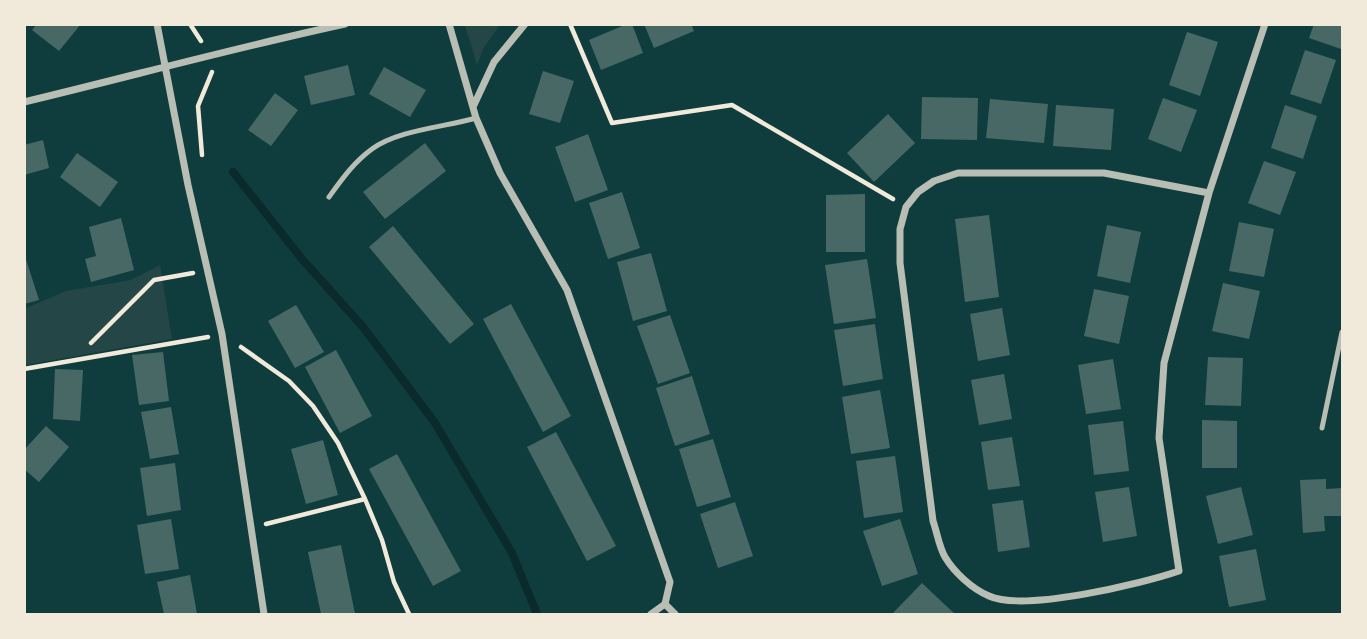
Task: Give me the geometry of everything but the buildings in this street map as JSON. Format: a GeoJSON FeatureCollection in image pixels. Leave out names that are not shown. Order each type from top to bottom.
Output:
{"type":"FeatureCollection","features":[{"type":"Feature","properties":{"kind":"street"},"geometry":{"type":"LineString","coordinates":[[157,24],[188,185],[222,334],[264,614]]}},
{"type":"Feature","properties":{"kind":"street"},"geometry":{"type":"LineString","coordinates":[[24,102],[233,48],[345,24]]}},
{"type":"Feature","properties":{"kind":"street"},"geometry":{"type":"LineString","coordinates":[[449,24],[476,118],[500,173],[568,290],[670,582],[665,604],[651,614]]}},
{"type":"Feature","properties":{"kind":"street"},"geometry":{"type":"LineString","coordinates":[[473,107],[494,62],[525,24]]}},
{"type":"Feature","properties":{"kind":"street"},"geometry":{"type":"LineString","coordinates":[[1209,193],[1104,173],[958,173],[934,181],[918,191],[906,207],[900,229],[900,263],[933,521],[945,556],[964,580],[990,597],[1021,601],[1082,595],[1151,581],[1179,571],[1159,438],[1164,363],[1209,193],[1265,24]]}},
{"type":"Feature","properties":{"kind":"street"},"geometry":{"type":"LineString","coordinates":[[665,604],[675,614]]}},
{"type":"Feature","properties":{"kind":"lane"},"geometry":{"type":"LineString","coordinates":[[329,197],[351,167],[374,148],[397,137],[476,118]]}},
{"type":"Feature","properties":{"kind":"lane"},"geometry":{"type":"LineString","coordinates":[[1322,428],[1342,332]]}},
{"type":"Feature","properties":{"kind":"path"},"geometry":{"type":"LineString","coordinates":[[190,24],[200,36]]}},
{"type":"Feature","properties":{"kind":"path"},"geometry":{"type":"LineString","coordinates":[[570,24],[612,124],[732,105],[906,207]]}},
{"type":"Feature","properties":{"kind":"path"},"geometry":{"type":"LineString","coordinates":[[91,343],[154,280],[208,270]]}},
{"type":"Feature","properties":{"kind":"path"},"geometry":{"type":"LineString","coordinates":[[24,369],[222,334],[289,380],[313,406],[338,443],[382,540],[394,582],[408,614]]}},
{"type":"Feature","properties":{"kind":"path"},"geometry":{"type":"LineString","coordinates":[[252,528],[365,499]]}},
{"type":"Feature","properties":{"kind":"shaded area"},"geometry":{"type":"Polygon","coordinates":[[[465,25],[500,25],[484,47],[477,65],[465,25]]]}},
{"type":"Feature","properties":{"kind":"shaded area"},"geometry":{"type":"Polygon","coordinates":[[[160,265],[172,339],[25,365],[24,309],[66,291],[131,280],[160,265]]]}},
{"type":"Feature","properties":{"kind":"waterway"},"geometry":{"type":"LineString","coordinates":[[233,172],[302,259],[363,327],[435,423],[512,553],[537,614]]}}]}
